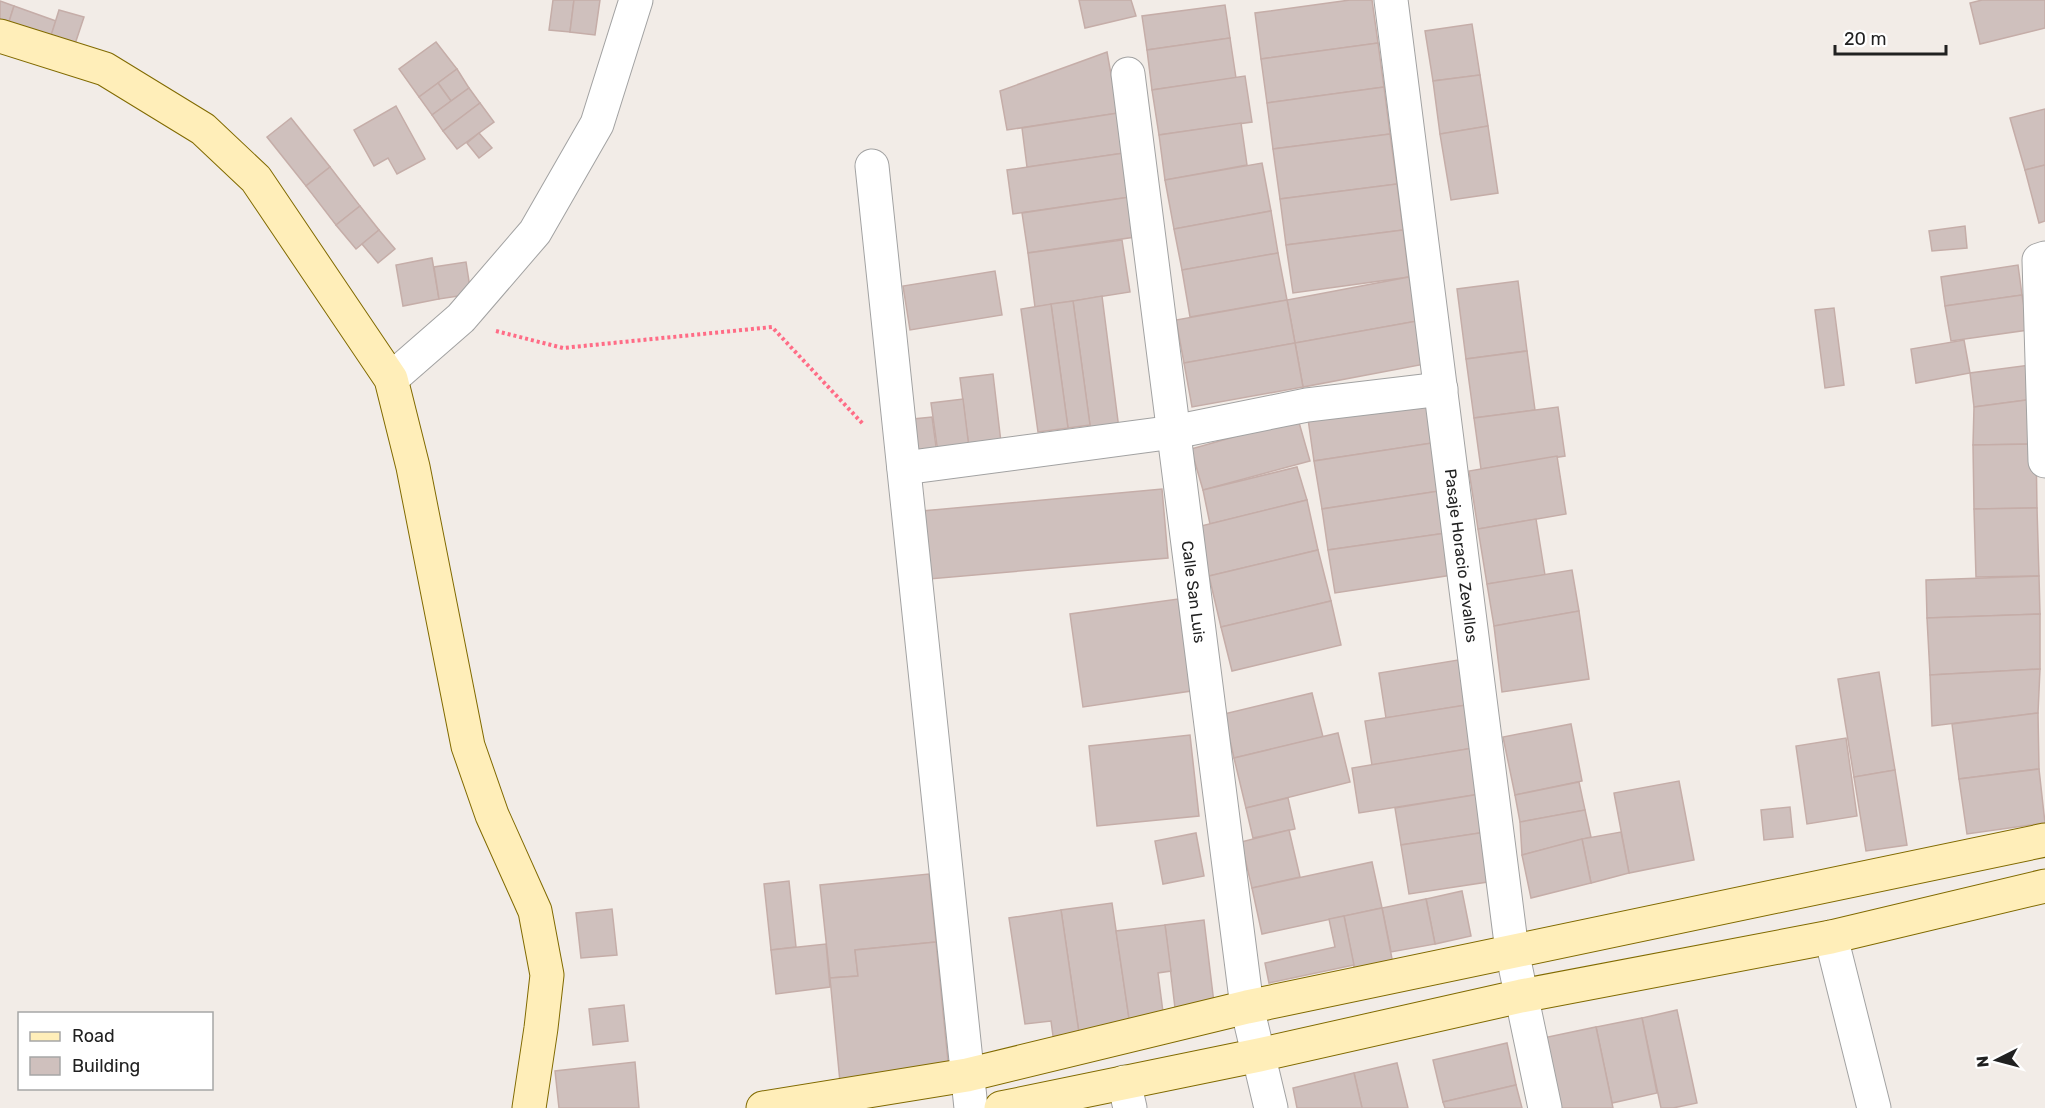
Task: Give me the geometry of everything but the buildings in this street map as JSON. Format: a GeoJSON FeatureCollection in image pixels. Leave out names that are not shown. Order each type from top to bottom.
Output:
{"type":"FeatureCollection","features":[{"type":"Feature","properties":{"kind":"main road"},"geometry":{"type":"LineString","coordinates":[[0,36],[105,69],[203,129],[256,180],[391,379],[414,467],[468,746],[492,815],[535,911],[547,975],[529,1108]]}},
{"type":"Feature","properties":{"kind":"main road"},"geometry":{"type":"LineString","coordinates":[[763,1108],[967,1075],[1247,1007],[2045,840]]}},
{"type":"Feature","properties":{"kind":"main road"},"geometry":{"type":"LineString","coordinates":[[1001,1108],[1127,1095],[1260,1055],[1521,996],[1831,937],[2045,886]]}},
{"type":"Feature","properties":{"kind":"street"},"geometry":{"type":"LineString","coordinates":[[391,379],[460,318],[535,232],[597,124],[636,0]]}},
{"type":"Feature","properties":{"kind":"street","name":"Pasaje Horacio Zevallos"},"geometry":{"type":"LineString","coordinates":[[1391,0],[1512,951],[1545,1108]]}},
{"type":"Feature","properties":{"kind":"street","name":"Calle San Luis"},"geometry":{"type":"LineString","coordinates":[[1128,74],[1247,1007],[1271,1108]]}},
{"type":"Feature","properties":{"kind":"street"},"geometry":{"type":"LineString","coordinates":[[872,166],[971,1108]]}},
{"type":"Feature","properties":{"kind":"street"},"geometry":{"type":"LineString","coordinates":[[2045,258],[2040,260],[2045,461]]}},
{"type":"Feature","properties":{"kind":"street"},"geometry":{"type":"LineString","coordinates":[[904,468],[1174,432],[1307,405],[1442,389]]}},
{"type":"Feature","properties":{"kind":"street"},"geometry":{"type":"LineString","coordinates":[[1831,937],[1874,1108]]}},
{"type":"Feature","properties":{"kind":"path"},"geometry":{"type":"LineString","coordinates":[[460,318],[512,336],[563,348],[772,327],[866,427]]}}]}
